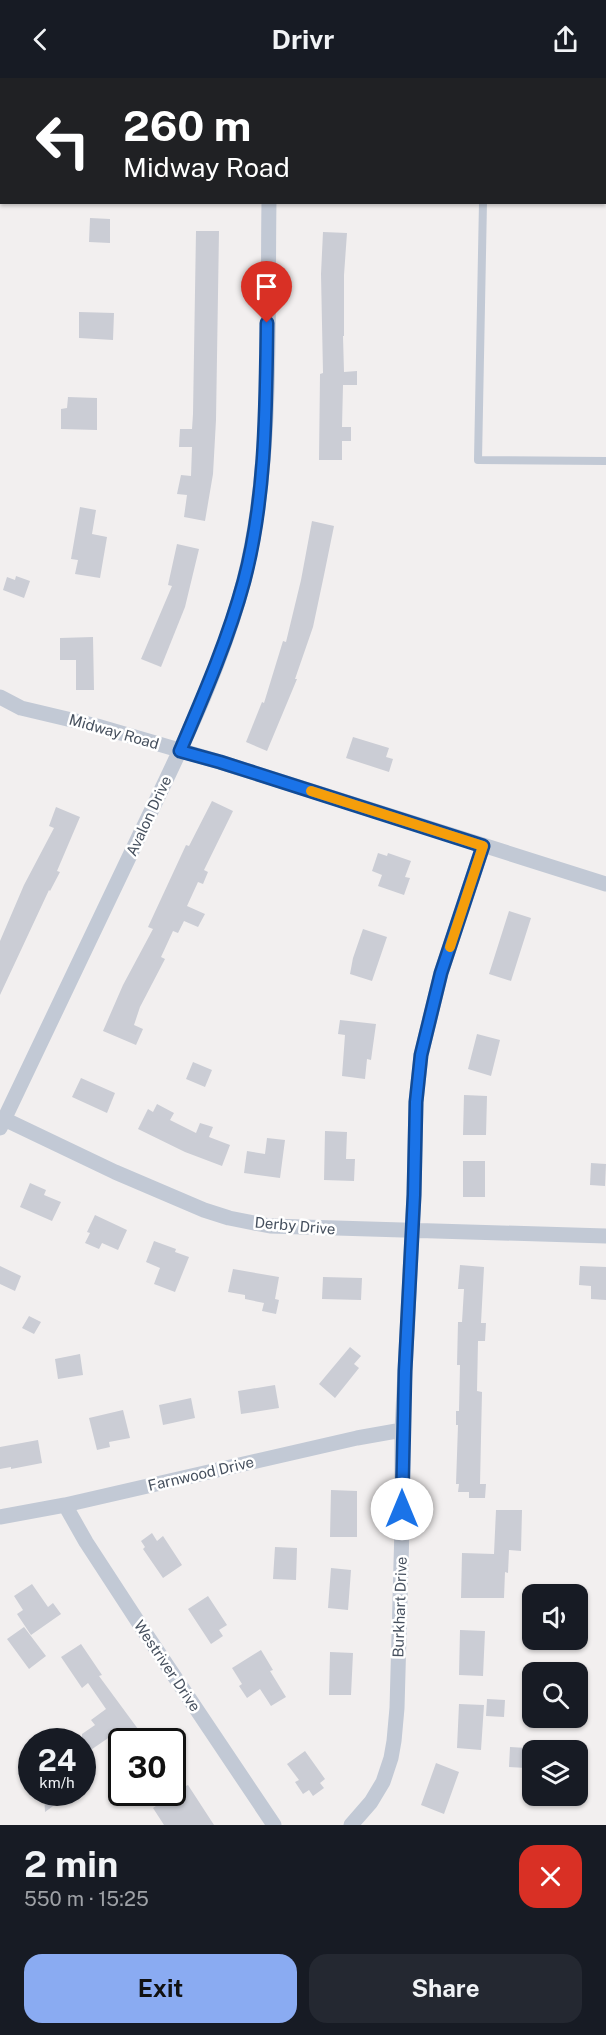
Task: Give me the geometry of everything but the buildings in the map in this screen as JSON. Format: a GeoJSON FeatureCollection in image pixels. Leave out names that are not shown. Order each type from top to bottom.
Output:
{"type":"FeatureCollection","features":[{"type":"Feature","properties":{"kind":"street","name":"Avalon Drive"},"geometry":{"type":"LineString","coordinates":[[2,1124],[180,751],[228,633],[244,581],[261,469],[266,378],[269,204]]}},
{"type":"Feature","properties":{"kind":"street","name":"Midway Road"},"geometry":{"type":"LineString","coordinates":[[0,697],[21,708],[97,726],[220,762],[606,884]]}},
{"type":"Feature","properties":{"kind":"street","name":"Burkhart Drive"},"geometry":{"type":"LineString","coordinates":[[351,1825],[371,1802],[383,1782],[391,1758],[397,1708],[402,1552],[402,1430],[416,1102],[421,1055],[441,973],[483,846]]}},
{"type":"Feature","properties":{"kind":"street","name":"Derby Drive"},"geometry":{"type":"LineString","coordinates":[[2,1124],[204,1210],[229,1218],[270,1226],[606,1236]]}},
{"type":"Feature","properties":{"kind":"street","name":"Farnwood Drive"},"geometry":{"type":"LineString","coordinates":[[0,1517],[65,1505],[357,1438],[402,1430]]}},
{"type":"Feature","properties":{"kind":"street","name":"Westriver Drive"},"geometry":{"type":"LineString","coordinates":[[65,1505],[86,1542],[144,1631],[274,1825]]}},
{"type":"Feature","properties":{"kind":"lane"},"geometry":{"type":"LineString","coordinates":[[483,204],[478,460],[606,461]]}},
{"type":"Feature","properties":{"kind":"slow traffic"},"geometry":{"type":"LineString","coordinates":[[311,791],[483,846],[450,947]]}},
{"type":"Feature","properties":{"kind":"route"},"geometry":{"type":"LineString","coordinates":[[267,323],[261,469],[244,581],[228,633],[180,751],[483,846],[441,973],[421,1055],[416,1102],[414,1195],[402,1430],[402,1509]]}}]}
